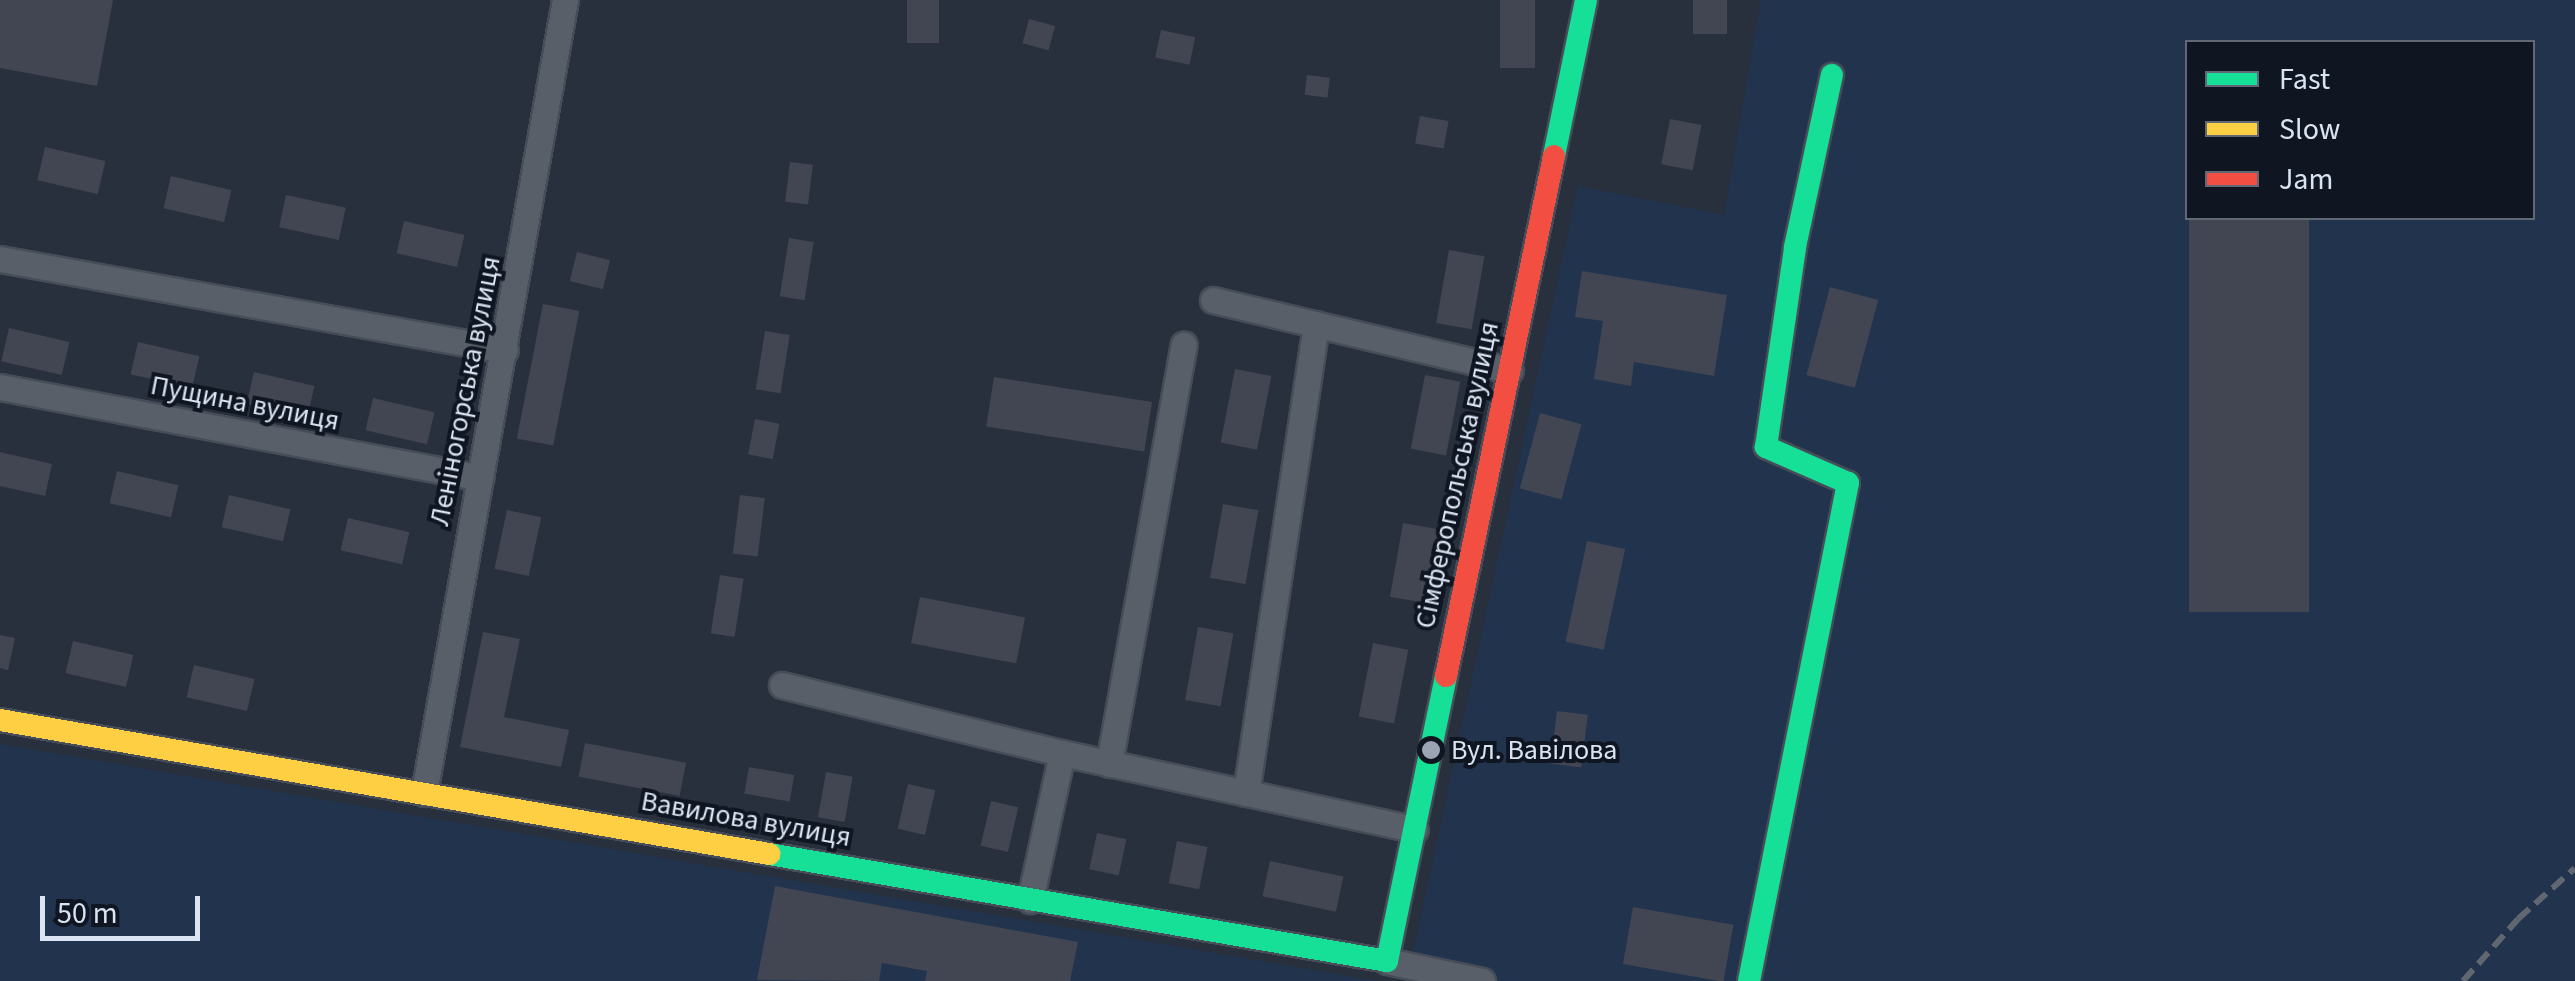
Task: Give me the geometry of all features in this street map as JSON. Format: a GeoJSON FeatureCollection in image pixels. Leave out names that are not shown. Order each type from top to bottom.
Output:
{"type":"FeatureCollection","features":[{"type":"Feature","properties":{"kind":"street","name":"Леніногорська вулиця"},"geometry":{"type":"LineString","coordinates":[[424,793],[565,0]]}},
{"type":"Feature","properties":{"kind":"street","name":"Сімферопольська вулиця"},"geometry":{"type":"LineString","coordinates":[[1387,962],[1586,0]]}},
{"type":"Feature","properties":{"kind":"street"},"geometry":{"type":"LineString","coordinates":[[1749,981],[1848,483],[1766,447],[1795,247],[1832,74]]}},
{"type":"Feature","properties":{"kind":"street"},"geometry":{"type":"LineString","coordinates":[[0,259],[505,350]]}},
{"type":"Feature","properties":{"kind":"street"},"geometry":{"type":"LineString","coordinates":[[1213,300],[1510,370]]}},
{"type":"Feature","properties":{"kind":"street"},"geometry":{"type":"LineString","coordinates":[[1246,792],[1316,324]]}},
{"type":"Feature","properties":{"kind":"street"},"geometry":{"type":"LineString","coordinates":[[1110,764],[1184,345]]}},
{"type":"Feature","properties":{"kind":"street","name":"Пущина вулиця"},"geometry":{"type":"LineString","coordinates":[[0,387],[480,478]]}},
{"type":"Feature","properties":{"kind":"street"},"geometry":{"type":"LineString","coordinates":[[782,686],[1062,754],[1414,828]]}},
{"type":"Feature","properties":{"kind":"street","name":"Вавилова вулиця"},"geometry":{"type":"LineString","coordinates":[[0,720],[1482,981]]}},
{"type":"Feature","properties":{"kind":"street"},"geometry":{"type":"LineString","coordinates":[[1030,900],[1062,754]]}},
{"type":"Feature","properties":{"kind":"shaded area"},"geometry":{"type":"Polygon","coordinates":[[[1761,0],[2575,0],[2575,981],[1407,981],[1578,186],[1724,215],[1761,0]]]}},
{"type":"Feature","properties":{"kind":"shaded area"},"geometry":{"type":"Polygon","coordinates":[[[0,744],[1378,981],[0,981],[0,744]]]}},
{"type":"Feature","properties":{"kind":"building"},"geometry":{"type":"Polygon","coordinates":[[[0,0],[113,0],[97,86],[0,68],[0,0]]]}},
{"type":"Feature","properties":{"kind":"building"},"geometry":{"type":"Polygon","coordinates":[[[907,0],[939,0],[939,43],[907,43],[907,0]]]}},
{"type":"Feature","properties":{"kind":"building"},"geometry":{"type":"Polygon","coordinates":[[[1500,0],[1535,0],[1535,68],[1500,68],[1500,0]]]}},
{"type":"Feature","properties":{"kind":"building"},"geometry":{"type":"Polygon","coordinates":[[[1693,0],[1727,0],[1727,34],[1693,34],[1693,0]]]}},
{"type":"Feature","properties":{"kind":"building"},"geometry":{"type":"Polygon","coordinates":[[[1029,19],[1055,26],[1049,50],[1023,43],[1029,19]]]}},
{"type":"Feature","properties":{"kind":"building"},"geometry":{"type":"Polygon","coordinates":[[[1161,30],[1195,37],[1189,65],[1155,57],[1161,30]]]}},
{"type":"Feature","properties":{"kind":"building"},"geometry":{"type":"Polygon","coordinates":[[[1307,75],[1330,78],[1327,98],[1305,95],[1307,75]]]}},
{"type":"Feature","properties":{"kind":"building"},"geometry":{"type":"Polygon","coordinates":[[[1420,116],[1449,121],[1444,149],[1415,144],[1420,116]]]}},
{"type":"Feature","properties":{"kind":"building"},"geometry":{"type":"Polygon","coordinates":[[[1670,119],[1701,125],[1693,170],[1661,164],[1670,119]]]}},
{"type":"Feature","properties":{"kind":"building"},"geometry":{"type":"Polygon","coordinates":[[[45,147],[105,161],[98,194],[37,180],[45,147]]]}},
{"type":"Feature","properties":{"kind":"building"},"geometry":{"type":"Polygon","coordinates":[[[790,162],[813,165],[808,205],[785,202],[790,162]]]}},
{"type":"Feature","properties":{"kind":"building"},"geometry":{"type":"Polygon","coordinates":[[[171,176],[231,190],[224,222],[164,208],[171,176]]]}},
{"type":"Feature","properties":{"kind":"building"},"geometry":{"type":"Polygon","coordinates":[[[286,195],[346,208],[339,240],[279,227],[286,195]]]}},
{"type":"Feature","properties":{"kind":"building"},"geometry":{"type":"Polygon","coordinates":[[[2189,220],[2309,220],[2309,612],[2189,612],[2189,220]]]}},
{"type":"Feature","properties":{"kind":"building"},"geometry":{"type":"Polygon","coordinates":[[[404,221],[464,235],[457,267],[397,253],[404,221]]]}},
{"type":"Feature","properties":{"kind":"building"},"geometry":{"type":"Polygon","coordinates":[[[789,238],[814,242],[804,300],[780,296],[789,238]]]}},
{"type":"Feature","properties":{"kind":"building"},"geometry":{"type":"Polygon","coordinates":[[[1449,250],[1484,256],[1472,329],[1436,323],[1449,250]]]}},
{"type":"Feature","properties":{"kind":"building"},"geometry":{"type":"Polygon","coordinates":[[[577,252],[610,260],[603,289],[570,281],[577,252]]]}},
{"type":"Feature","properties":{"kind":"building"},"geometry":{"type":"Polygon","coordinates":[[[1582,271],[1727,295],[1714,376],[1634,362],[1631,386],[1594,379],[1603,321],[1575,317],[1582,271]]]}},
{"type":"Feature","properties":{"kind":"building"},"geometry":{"type":"Polygon","coordinates":[[[1830,287],[1878,300],[1855,388],[1806,375],[1830,287]]]}},
{"type":"Feature","properties":{"kind":"building"},"geometry":{"type":"Polygon","coordinates":[[[543,304],[579,311],[553,446],[517,438],[543,304]]]}},
{"type":"Feature","properties":{"kind":"building"},"geometry":{"type":"Polygon","coordinates":[[[9,328],[69,342],[62,375],[1,361],[9,328]]]}},
{"type":"Feature","properties":{"kind":"building"},"geometry":{"type":"Polygon","coordinates":[[[765,331],[790,335],[780,393],[756,389],[765,331]]]}},
{"type":"Feature","properties":{"kind":"building"},"geometry":{"type":"Polygon","coordinates":[[[138,342],[199,356],[192,388],[131,374],[138,342]]]}},
{"type":"Feature","properties":{"kind":"building"},"geometry":{"type":"Polygon","coordinates":[[[1235,369],[1271,376],[1257,450],[1221,443],[1235,369]]]}},
{"type":"Feature","properties":{"kind":"building"},"geometry":{"type":"Polygon","coordinates":[[[254,372],[314,386],[307,418],[247,404],[254,372]]]}},
{"type":"Feature","properties":{"kind":"building"},"geometry":{"type":"Polygon","coordinates":[[[1425,375],[1460,382],[1446,455],[1411,449],[1425,375]]]}},
{"type":"Feature","properties":{"kind":"building"},"geometry":{"type":"Polygon","coordinates":[[[994,377],[1152,402],[1144,451],[986,426],[994,377]]]}},
{"type":"Feature","properties":{"kind":"building"},"geometry":{"type":"Polygon","coordinates":[[[373,398],[434,412],[427,444],[366,430],[373,398]]]}},
{"type":"Feature","properties":{"kind":"building"},"geometry":{"type":"Polygon","coordinates":[[[1540,413],[1582,424],[1561,499],[1520,488],[1540,413]]]}},
{"type":"Feature","properties":{"kind":"building"},"geometry":{"type":"Polygon","coordinates":[[[755,419],[780,424],[773,459],[748,454],[755,419]]]}},
{"type":"Feature","properties":{"kind":"building"},"geometry":{"type":"Polygon","coordinates":[[[0,452],[52,464],[45,496],[0,486],[0,452]]]}},
{"type":"Feature","properties":{"kind":"building"},"geometry":{"type":"Polygon","coordinates":[[[117,471],[178,485],[171,517],[110,503],[117,471]]]}},
{"type":"Feature","properties":{"kind":"building"},"geometry":{"type":"Polygon","coordinates":[[[229,495],[290,509],[283,541],[222,527],[229,495]]]}},
{"type":"Feature","properties":{"kind":"building"},"geometry":{"type":"Polygon","coordinates":[[[740,495],[765,498],[758,557],[733,554],[740,495]]]}},
{"type":"Feature","properties":{"kind":"building"},"geometry":{"type":"Polygon","coordinates":[[[1223,504],[1258,510],[1245,584],[1210,578],[1223,504]]]}},
{"type":"Feature","properties":{"kind":"building"},"geometry":{"type":"Polygon","coordinates":[[[507,510],[541,517],[529,576],[495,569],[507,510]]]}},
{"type":"Feature","properties":{"kind":"building"},"geometry":{"type":"Polygon","coordinates":[[[348,518],[409,532],[402,564],[341,550],[348,518]]]}},
{"type":"Feature","properties":{"kind":"building"},"geometry":{"type":"Polygon","coordinates":[[[1403,523],[1438,529],[1425,603],[1390,597],[1403,523]]]}},
{"type":"Feature","properties":{"kind":"building"},"geometry":{"type":"Polygon","coordinates":[[[1587,541],[1625,549],[1604,650],[1566,642],[1587,541]]]}},
{"type":"Feature","properties":{"kind":"building"},"geometry":{"type":"Polygon","coordinates":[[[720,575],[744,579],[734,637],[711,633],[720,575]]]}},
{"type":"Feature","properties":{"kind":"building"},"geometry":{"type":"Polygon","coordinates":[[[920,597],[1025,617],[1016,664],[911,643],[920,597]]]}},
{"type":"Feature","properties":{"kind":"building"},"geometry":{"type":"Polygon","coordinates":[[[1198,627],[1233,633],[1221,706],[1185,700],[1198,627]]]}},
{"type":"Feature","properties":{"kind":"building"},"geometry":{"type":"Polygon","coordinates":[[[483,632],[520,639],[504,717],[569,730],[561,767],[460,747],[483,632]]]}},
{"type":"Feature","properties":{"kind":"building"},"geometry":{"type":"Polygon","coordinates":[[[0,635],[15,638],[8,670],[0,668],[0,635]]]}},
{"type":"Feature","properties":{"kind":"building"},"geometry":{"type":"Polygon","coordinates":[[[73,641],[133,655],[126,687],[66,673],[73,641]]]}},
{"type":"Feature","properties":{"kind":"building"},"geometry":{"type":"Polygon","coordinates":[[[1373,643],[1408,650],[1394,723],[1359,717],[1373,643]]]}},
{"type":"Feature","properties":{"kind":"building"},"geometry":{"type":"Polygon","coordinates":[[[194,665],[254,679],[247,711],[187,697],[194,665]]]}},
{"type":"Feature","properties":{"kind":"building"},"geometry":{"type":"Polygon","coordinates":[[[1557,711],[1588,715],[1581,767],[1551,764],[1557,711]]]}},
{"type":"Feature","properties":{"kind":"building"},"geometry":{"type":"Polygon","coordinates":[[[585,743],[686,763],[680,796],[579,776],[585,743]]]}},
{"type":"Feature","properties":{"kind":"building"},"geometry":{"type":"Polygon","coordinates":[[[749,767],[794,775],[790,802],[744,794],[749,767]]]}},
{"type":"Feature","properties":{"kind":"building"},"geometry":{"type":"Polygon","coordinates":[[[826,772],[853,777],[845,822],[818,817],[826,772]]]}},
{"type":"Feature","properties":{"kind":"building"},"geometry":{"type":"Polygon","coordinates":[[[908,784],[935,790],[925,835],[898,829],[908,784]]]}},
{"type":"Feature","properties":{"kind":"building"},"geometry":{"type":"Polygon","coordinates":[[[991,801],[1018,807],[1008,852],[981,846],[991,801]]]}},
{"type":"Feature","properties":{"kind":"building"},"geometry":{"type":"Polygon","coordinates":[[[1097,833],[1126,839],[1119,875],[1089,869],[1097,833]]]}},
{"type":"Feature","properties":{"kind":"building"},"geometry":{"type":"Polygon","coordinates":[[[1177,841],[1207,847],[1199,889],[1169,883],[1177,841]]]}},
{"type":"Feature","properties":{"kind":"building"},"geometry":{"type":"Polygon","coordinates":[[[1270,861],[1343,877],[1336,912],[1263,896],[1270,861]]]}},
{"type":"Feature","properties":{"kind":"building"},"geometry":{"type":"Polygon","coordinates":[[[775,886],[1078,942],[1070,981],[925,981],[927,971],[882,963],[879,981],[757,980],[775,886]]]}},
{"type":"Feature","properties":{"kind":"building"},"geometry":{"type":"Polygon","coordinates":[[[1633,907],[1733,925],[1724,981],[1623,964],[1633,907]]]}},
{"type":"Feature","properties":{"kind":"railway"},"geometry":{"type":"LineString","coordinates":[[2463,981],[2518,919],[2575,868]]}},
{"type":"Feature","properties":{"kind":"traffic: fast"},"geometry":{"type":"LineString","coordinates":[[1554,156],[1586,0]]}},
{"type":"Feature","properties":{"kind":"traffic: fast"},"geometry":{"type":"LineString","coordinates":[[1749,981],[1848,483],[1766,447],[1795,247],[1832,75]]}},
{"type":"Feature","properties":{"kind":"traffic: fast"},"geometry":{"type":"LineString","coordinates":[[769,854],[1387,961],[1446,676]]}},
{"type":"Feature","properties":{"kind":"traffic: slow"},"geometry":{"type":"LineString","coordinates":[[0,720],[769,854]]}},
{"type":"Feature","properties":{"kind":"traffic: jam"},"geometry":{"type":"LineString","coordinates":[[1446,676],[1554,156]]}},
{"type":"Feature","properties":{"kind":"place","name":"Вул. Вавілова"},"geometry":{"type":"Point","coordinates":[1431,750]}}]}
